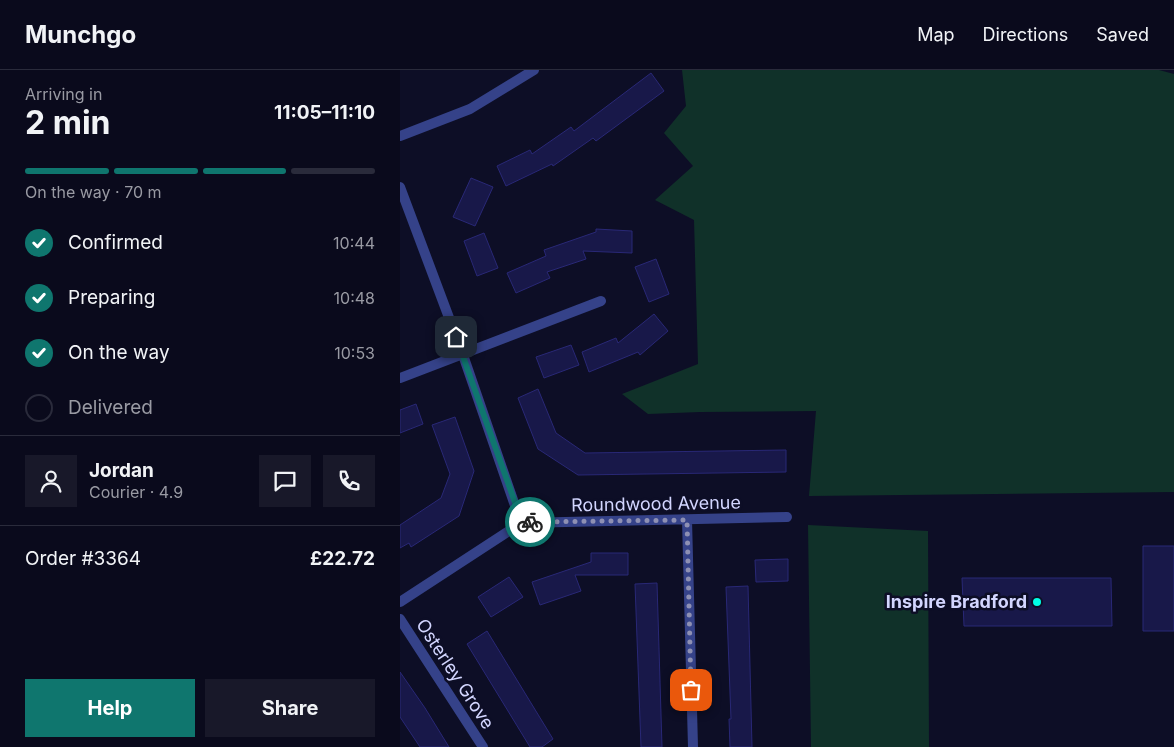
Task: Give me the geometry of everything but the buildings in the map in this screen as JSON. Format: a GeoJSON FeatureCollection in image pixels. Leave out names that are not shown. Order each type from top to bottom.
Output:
{"type":"FeatureCollection","features":[{"type":"Feature","properties":{"kind":"street"},"geometry":{"type":"LineString","coordinates":[[400,136],[470,109],[534,70]]}},
{"type":"Feature","properties":{"kind":"street"},"geometry":{"type":"LineString","coordinates":[[400,187],[463,355],[522,522],[400,602]]}},
{"type":"Feature","properties":{"kind":"street"},"geometry":{"type":"LineString","coordinates":[[400,378],[601,301]]}},
{"type":"Feature","properties":{"kind":"street","name":"Roundwood Avenue"},"geometry":{"type":"LineString","coordinates":[[522,522],[787,517]]}},
{"type":"Feature","properties":{"kind":"street"},"geometry":{"type":"LineString","coordinates":[[687,520],[693,747]]}},
{"type":"Feature","properties":{"kind":"street","name":"Osterley Grove"},"geometry":{"type":"LineString","coordinates":[[400,619],[483,747]]}},
{"type":"Feature","properties":{"kind":"green space"},"geometry":{"type":"Polygon","coordinates":[[[682,70],[1159,70],[1174,74],[1174,492],[809,496],[816,411],[648,414],[622,394],[698,364],[694,220],[655,200],[693,166],[664,133],[686,106],[682,70]]]}},
{"type":"Feature","properties":{"kind":"green space"},"geometry":{"type":"Polygon","coordinates":[[[808,525],[928,531],[929,747],[811,747],[808,525]]]}},
{"type":"Feature","properties":{"kind":"way so far"},"geometry":{"type":"LineString","coordinates":[[530,522],[687,520],[691,690]]}},
{"type":"Feature","properties":{"kind":"place","name":"Inspire Bradford"},"geometry":{"type":"Point","coordinates":[1037,602]}},
{"type":"Feature","properties":{"kind":"route"},"geometry":{"type":"LineString","coordinates":[[456,337],[522,522],[530,522]]}}]}
